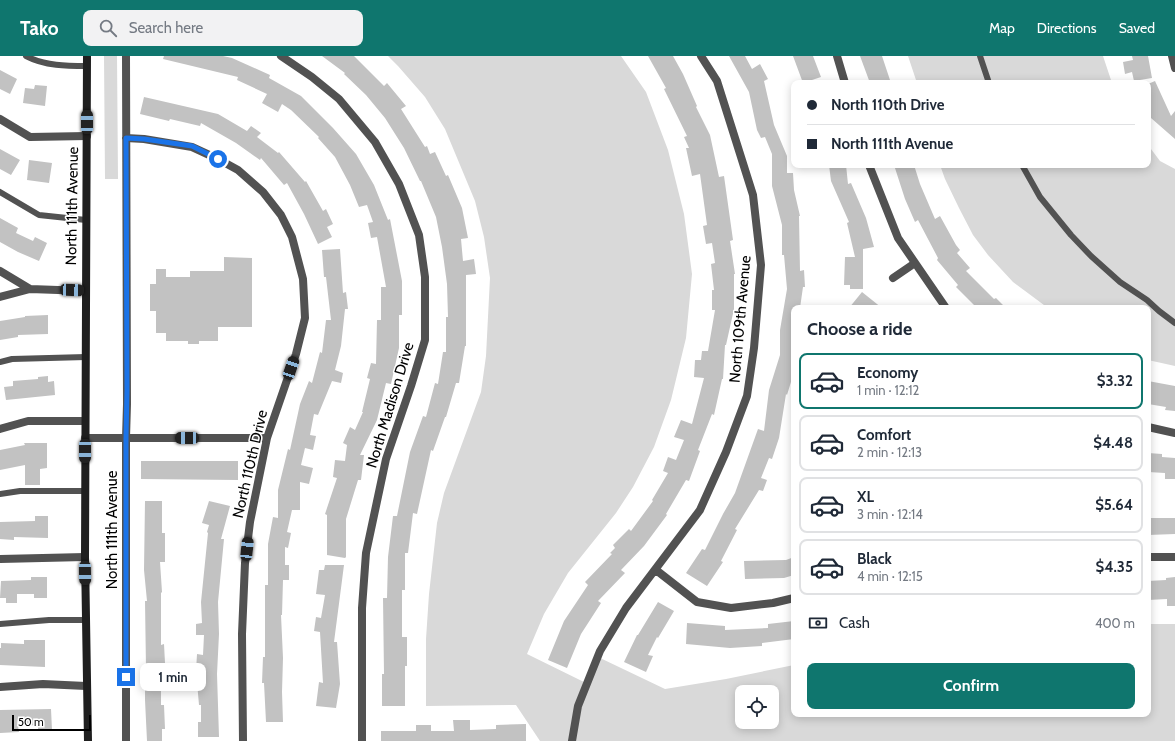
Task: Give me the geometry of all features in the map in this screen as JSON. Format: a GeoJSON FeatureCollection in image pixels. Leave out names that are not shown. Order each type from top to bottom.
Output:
{"type":"FeatureCollection","features":[{"type":"Feature","properties":{"kind":"street","name":"North 111th Avenue"},"geometry":{"type":"LineString","coordinates":[[87,56],[85,557],[88,741]]}},
{"type":"Feature","properties":{"kind":"street","name":"North 111th Avenue"},"geometry":{"type":"LineString","coordinates":[[126,56],[126,741]]}},
{"type":"Feature","properties":{"kind":"street","name":"North Madison Drive"},"geometry":{"type":"LineString","coordinates":[[281,56],[312,77],[339,99],[375,142],[399,184],[419,235],[425,277],[425,340],[386,460],[366,553],[362,608],[362,741]]}},
{"type":"Feature","properties":{"kind":"street","name":"North 109th Avenue"},"geometry":{"type":"LineString","coordinates":[[572,741],[578,706],[600,651],[626,608],[700,510],[726,452],[747,396],[755,340],[761,265],[753,195],[717,80],[701,56]]}},
{"type":"Feature","properties":{"kind":"street"},"geometry":{"type":"LineString","coordinates":[[837,56],[844,80]]}},
{"type":"Feature","properties":{"kind":"street"},"geometry":{"type":"LineString","coordinates":[[1172,56],[1175,68]]}},
{"type":"Feature","properties":{"kind":"street"},"geometry":{"type":"LineString","coordinates":[[0,119],[30,137],[87,136]]}},
{"type":"Feature","properties":{"kind":"street","name":"North 110th Drive"},"geometry":{"type":"LineString","coordinates":[[126,138],[192,146],[238,170],[263,192],[281,215],[292,237],[303,279],[305,318],[296,354],[267,438],[250,522],[245,562],[242,634],[243,741]]}},
{"type":"Feature","properties":{"kind":"street"},"geometry":{"type":"LineString","coordinates":[[870,168],[898,238],[944,305]]}},
{"type":"Feature","properties":{"kind":"street"},"geometry":{"type":"LineString","coordinates":[[893,278],[915,263]]}},
{"type":"Feature","properties":{"kind":"street"},"geometry":{"type":"LineString","coordinates":[[0,271],[30,289]]}},
{"type":"Feature","properties":{"kind":"street"},"geometry":{"type":"LineString","coordinates":[[0,297],[30,289],[86,291]]}},
{"type":"Feature","properties":{"kind":"street"},"geometry":{"type":"LineString","coordinates":[[0,429],[28,421],[85,421]]}},
{"type":"Feature","properties":{"kind":"street"},"geometry":{"type":"LineString","coordinates":[[1151,427],[1175,433]]}},
{"type":"Feature","properties":{"kind":"street"},"geometry":{"type":"LineString","coordinates":[[85,438],[267,438]]}},
{"type":"Feature","properties":{"kind":"street"},"geometry":{"type":"LineString","coordinates":[[0,560],[85,557]]}},
{"type":"Feature","properties":{"kind":"street"},"geometry":{"type":"LineString","coordinates":[[1151,557],[1175,557]]}},
{"type":"Feature","properties":{"kind":"street"},"geometry":{"type":"LineString","coordinates":[[656,570],[697,602],[732,608],[773,603],[791,599]]}},
{"type":"Feature","properties":{"kind":"street"},"geometry":{"type":"LineString","coordinates":[[0,687],[43,684],[86,686]]}},
{"type":"Feature","properties":{"kind":"lane"},"geometry":{"type":"LineString","coordinates":[[26,56],[36,61],[65,66],[87,66]]}},
{"type":"Feature","properties":{"kind":"lane"},"geometry":{"type":"LineString","coordinates":[[980,56],[988,80]]}},
{"type":"Feature","properties":{"kind":"lane"},"geometry":{"type":"LineString","coordinates":[[1024,168],[1040,197],[1071,235],[1091,256],[1120,282],[1147,300],[1175,323]]}},
{"type":"Feature","properties":{"kind":"lane"},"geometry":{"type":"LineString","coordinates":[[0,192],[39,215],[86,220]]}},
{"type":"Feature","properties":{"kind":"lane"},"geometry":{"type":"LineString","coordinates":[[0,362],[12,358],[86,357]]}},
{"type":"Feature","properties":{"kind":"lane"},"geometry":{"type":"LineString","coordinates":[[0,494],[20,491],[85,491]]}},
{"type":"Feature","properties":{"kind":"lane"},"geometry":{"type":"LineString","coordinates":[[0,624],[50,620],[86,620]]}},
{"type":"Feature","properties":{"kind":"shaded area"},"geometry":{"type":"Polygon","coordinates":[[[104,56],[117,56],[118,179],[105,179],[104,56]]]}},
{"type":"Feature","properties":{"kind":"shaded area"},"geometry":{"type":"Polygon","coordinates":[[[388,56],[621,56],[646,92],[668,150],[684,214],[692,274],[686,338],[671,400],[654,447],[633,487],[616,513],[568,573],[544,614],[527,654],[586,683],[598,657],[665,689],[726,679],[791,666],[791,717],[1151,717],[1151,624],[1175,624],[1175,741],[540,741],[516,705],[426,706],[426,639],[429,594],[437,523],[444,493],[481,392],[486,356],[490,278],[484,237],[475,201],[445,129],[425,97],[388,56]]]}},
{"type":"Feature","properties":{"kind":"shaded area"},"geometry":{"type":"Polygon","coordinates":[[[908,56],[1103,56],[1111,80],[916,80],[908,56]]]}},
{"type":"Feature","properties":{"kind":"shaded area"},"geometry":{"type":"Polygon","coordinates":[[[1151,149],[1160,161],[1175,169],[1175,366],[1151,361],[1151,305],[1044,305],[1013,282],[988,255],[973,235],[941,168],[1151,168],[1151,149]]]}},
{"type":"Feature","properties":{"kind":"building"},"geometry":{"type":"Polygon","coordinates":[[[164,56],[223,56],[232,58],[270,75],[269,78],[301,96],[333,128],[356,154],[374,185],[388,220],[390,219],[402,281],[402,315],[399,315],[399,348],[391,384],[386,383],[377,420],[360,455],[364,455],[361,480],[358,480],[346,519],[345,558],[327,555],[327,515],[325,514],[337,478],[333,477],[335,460],[345,461],[347,445],[343,443],[350,427],[355,430],[363,412],[370,379],[367,378],[371,363],[376,364],[377,320],[381,320],[381,287],[386,287],[377,237],[371,238],[368,223],[373,222],[367,205],[359,207],[350,185],[335,157],[318,138],[319,137],[291,110],[282,104],[278,112],[262,103],[267,94],[237,80],[238,77],[163,59],[164,56]]]}},
{"type":"Feature","properties":{"kind":"building"},"geometry":{"type":"Polygon","coordinates":[[[322,56],[354,56],[384,86],[387,83],[406,106],[401,109],[425,147],[427,146],[430,154],[435,152],[446,176],[448,175],[462,208],[468,238],[461,239],[463,261],[474,259],[476,274],[466,275],[466,346],[459,383],[456,383],[446,417],[433,451],[431,450],[417,514],[413,513],[408,553],[405,553],[405,590],[402,590],[402,637],[407,637],[405,706],[382,706],[382,674],[384,674],[383,598],[387,598],[388,557],[393,516],[397,516],[410,452],[423,416],[426,417],[435,383],[438,384],[443,352],[446,352],[446,317],[448,317],[447,284],[436,217],[421,181],[404,148],[385,118],[366,95],[344,74],[345,73],[322,56]]]}},
{"type":"Feature","properties":{"kind":"building"},"geometry":{"type":"Polygon","coordinates":[[[648,56],[673,56],[683,74],[697,106],[696,107],[710,135],[719,177],[724,176],[733,240],[730,241],[735,274],[734,309],[725,345],[723,379],[714,415],[712,414],[698,450],[700,451],[689,481],[686,480],[666,514],[667,515],[644,546],[621,570],[625,573],[598,601],[601,603],[581,634],[567,668],[548,660],[564,621],[588,585],[585,582],[612,554],[610,553],[615,548],[613,545],[629,529],[631,531],[653,501],[652,500],[668,473],[663,471],[668,457],[676,460],[684,440],[674,437],[681,420],[692,424],[704,378],[694,377],[695,360],[701,360],[702,351],[708,351],[715,310],[712,310],[712,290],[714,290],[711,264],[715,263],[712,243],[706,244],[703,226],[707,225],[700,174],[692,176],[686,148],[689,148],[684,137],[687,136],[664,89],[666,88],[648,56]]]}},
{"type":"Feature","properties":{"kind":"building"},"geometry":{"type":"Polygon","coordinates":[[[729,56],[745,56],[752,69],[760,64],[768,79],[764,81],[774,125],[787,156],[787,173],[793,173],[794,190],[800,216],[800,271],[804,270],[805,287],[803,287],[800,305],[791,305],[791,382],[787,395],[786,394],[779,438],[772,459],[769,458],[761,478],[767,480],[763,491],[759,490],[735,529],[737,530],[721,561],[723,562],[707,586],[686,573],[702,549],[705,550],[735,493],[758,429],[764,431],[769,390],[780,355],[780,330],[787,289],[784,255],[782,255],[782,225],[772,186],[772,154],[765,137],[761,138],[757,130],[749,92],[729,56]]]}},
{"type":"Feature","properties":{"kind":"building"},"geometry":{"type":"Polygon","coordinates":[[[793,56],[813,56],[821,77],[812,80],[802,80],[793,56]]]}},
{"type":"Feature","properties":{"kind":"building"},"geometry":{"type":"Polygon","coordinates":[[[860,56],[882,56],[890,80],[869,80],[860,56]]]}},
{"type":"Feature","properties":{"kind":"building"},"geometry":{"type":"Polygon","coordinates":[[[1132,56],[1148,56],[1152,78],[1134,80],[1132,72],[1125,74],[1123,62],[1133,60],[1132,56]]]}},
{"type":"Feature","properties":{"kind":"building"},"geometry":{"type":"Polygon","coordinates":[[[0,70],[17,79],[10,94],[0,89],[0,70]]]}},
{"type":"Feature","properties":{"kind":"building"},"geometry":{"type":"Polygon","coordinates":[[[1155,81],[1171,116],[1175,111],[1175,139],[1151,118],[1151,83],[1155,81]]]}},
{"type":"Feature","properties":{"kind":"building"},"geometry":{"type":"Polygon","coordinates":[[[35,85],[47,86],[45,106],[23,103],[25,88],[34,89],[35,85]]]}},
{"type":"Feature","properties":{"kind":"building"},"geometry":{"type":"Polygon","coordinates":[[[144,97],[218,114],[247,131],[251,126],[261,133],[257,137],[278,153],[279,152],[305,182],[306,181],[323,211],[326,209],[333,224],[327,227],[332,237],[318,244],[287,183],[284,185],[261,158],[260,160],[236,143],[201,123],[200,126],[140,114],[144,97]]]}},
{"type":"Feature","properties":{"kind":"building"},"geometry":{"type":"Polygon","coordinates":[[[0,149],[20,160],[11,175],[0,169],[0,149]]]}},
{"type":"Feature","properties":{"kind":"building"},"geometry":{"type":"Polygon","coordinates":[[[29,160],[52,163],[49,183],[27,180],[29,160]]]}},
{"type":"Feature","properties":{"kind":"building"},"geometry":{"type":"Polygon","coordinates":[[[829,168],[846,168],[848,184],[851,183],[866,218],[874,247],[863,249],[863,289],[850,289],[850,285],[844,285],[845,257],[855,257],[847,223],[849,222],[831,181],[829,168]]]}},
{"type":"Feature","properties":{"kind":"building"},"geometry":{"type":"Polygon","coordinates":[[[895,168],[915,168],[935,219],[940,216],[960,250],[957,253],[970,268],[966,271],[994,299],[996,298],[1003,305],[974,305],[956,287],[958,285],[937,260],[938,258],[918,220],[915,222],[905,199],[895,168]]]}},
{"type":"Feature","properties":{"kind":"building"},"geometry":{"type":"Polygon","coordinates":[[[0,218],[18,228],[16,233],[33,241],[35,237],[47,243],[39,261],[0,242],[0,218]]]}},
{"type":"Feature","properties":{"kind":"building"},"geometry":{"type":"Polygon","coordinates":[[[340,249],[343,293],[346,292],[348,309],[345,309],[341,346],[335,370],[343,373],[341,383],[332,381],[318,415],[314,414],[310,435],[316,436],[313,450],[305,448],[301,465],[313,468],[309,484],[300,482],[300,510],[292,510],[287,532],[291,533],[288,548],[285,547],[285,565],[289,565],[289,580],[283,580],[281,615],[283,722],[266,722],[264,683],[262,683],[263,657],[265,657],[265,585],[268,585],[268,544],[273,517],[278,518],[278,490],[288,449],[290,450],[300,404],[309,381],[312,383],[320,352],[322,353],[326,320],[331,320],[326,277],[324,277],[322,250],[340,249]]]}},
{"type":"Feature","properties":{"kind":"building"},"geometry":{"type":"Polygon","coordinates":[[[224,257],[252,258],[252,327],[218,327],[218,341],[199,341],[199,344],[188,344],[188,341],[166,341],[166,333],[156,333],[156,311],[150,311],[150,284],[156,284],[156,269],[166,269],[166,277],[190,277],[190,271],[224,271],[224,257]]]}},
{"type":"Feature","properties":{"kind":"building"},"geometry":{"type":"Polygon","coordinates":[[[862,292],[878,305],[851,305],[862,292]]]}},
{"type":"Feature","properties":{"kind":"building"},"geometry":{"type":"Polygon","coordinates":[[[48,315],[48,334],[18,335],[18,337],[0,340],[0,321],[25,316],[48,315]]]}},
{"type":"Feature","properties":{"kind":"building"},"geometry":{"type":"Polygon","coordinates":[[[48,376],[48,382],[54,381],[55,395],[6,400],[4,387],[13,386],[13,381],[38,379],[38,377],[48,376]]]}},
{"type":"Feature","properties":{"kind":"building"},"geometry":{"type":"Polygon","coordinates":[[[1151,382],[1175,386],[1175,411],[1165,410],[1166,407],[1151,404],[1151,382]]]}},
{"type":"Feature","properties":{"kind":"building"},"geometry":{"type":"Polygon","coordinates":[[[24,443],[47,443],[47,468],[40,469],[40,485],[25,485],[25,465],[0,470],[0,450],[25,445],[24,443]]]}},
{"type":"Feature","properties":{"kind":"building"},"geometry":{"type":"Polygon","coordinates":[[[1151,453],[1162,454],[1162,457],[1175,458],[1175,479],[1165,479],[1165,473],[1151,472],[1151,453]]]}},
{"type":"Feature","properties":{"kind":"building"},"geometry":{"type":"Polygon","coordinates":[[[141,461],[238,461],[238,480],[141,479],[141,461]]]}},
{"type":"Feature","properties":{"kind":"building"},"geometry":{"type":"Polygon","coordinates":[[[145,501],[162,501],[162,533],[165,533],[165,562],[160,562],[162,592],[161,645],[164,644],[165,663],[161,663],[161,705],[164,705],[165,729],[162,729],[162,741],[147,741],[145,700],[145,601],[147,601],[144,570],[145,501]]]}},
{"type":"Feature","properties":{"kind":"building"},"geometry":{"type":"Polygon","coordinates":[[[209,501],[230,506],[221,539],[224,539],[218,602],[219,634],[217,674],[219,737],[198,737],[198,722],[201,722],[201,705],[199,705],[196,671],[197,654],[203,655],[204,635],[196,635],[196,624],[202,623],[201,602],[207,532],[209,525],[202,523],[209,501]]]}},
{"type":"Feature","properties":{"kind":"building"},"geometry":{"type":"Polygon","coordinates":[[[35,516],[48,516],[48,538],[14,537],[14,540],[0,539],[0,522],[35,521],[35,516]]]}},
{"type":"Feature","properties":{"kind":"building"},"geometry":{"type":"Polygon","coordinates":[[[1151,518],[1175,518],[1175,534],[1151,535],[1151,518]]]}},
{"type":"Feature","properties":{"kind":"building"},"geometry":{"type":"Polygon","coordinates":[[[791,558],[791,576],[784,578],[745,579],[744,561],[786,560],[791,558]]]}},
{"type":"Feature","properties":{"kind":"building"},"geometry":{"type":"Polygon","coordinates":[[[325,565],[344,565],[334,642],[337,642],[340,684],[336,708],[316,706],[319,682],[323,683],[320,632],[314,631],[316,617],[321,618],[325,595],[316,594],[319,570],[324,570],[325,565]]]}},
{"type":"Feature","properties":{"kind":"building"},"geometry":{"type":"Polygon","coordinates":[[[31,577],[47,577],[47,598],[34,598],[34,594],[17,594],[17,603],[6,603],[6,598],[0,598],[1,581],[31,580],[31,577]]]}},
{"type":"Feature","properties":{"kind":"building"},"geometry":{"type":"Polygon","coordinates":[[[1175,577],[1175,606],[1167,606],[1167,599],[1151,600],[1151,581],[1166,580],[1166,578],[1175,577]]]}},
{"type":"Feature","properties":{"kind":"building"},"geometry":{"type":"Polygon","coordinates":[[[658,602],[674,611],[658,638],[657,637],[648,655],[653,656],[646,672],[624,662],[637,635],[658,602]]]}},
{"type":"Feature","properties":{"kind":"building"},"geometry":{"type":"Polygon","coordinates":[[[791,621],[791,639],[762,643],[762,646],[730,648],[686,644],[687,623],[725,626],[725,630],[768,628],[768,624],[791,621]]]}},
{"type":"Feature","properties":{"kind":"building"},"geometry":{"type":"Polygon","coordinates":[[[24,640],[45,640],[45,667],[0,665],[1,643],[24,644],[24,640]]]}},
{"type":"Feature","properties":{"kind":"building"},"geometry":{"type":"Polygon","coordinates":[[[51,709],[52,730],[38,730],[38,725],[18,726],[19,732],[0,733],[0,710],[51,709]]]}},
{"type":"Feature","properties":{"kind":"building"},"geometry":{"type":"Polygon","coordinates":[[[453,720],[470,720],[470,730],[496,729],[496,725],[526,724],[526,741],[381,741],[381,731],[416,731],[416,725],[431,725],[431,731],[454,731],[453,720]]]}},
{"type":"Feature","properties":{"kind":"route"},"geometry":{"type":"LineString","coordinates":[[126,677],[126,138],[192,146],[218,159]]}}]}
